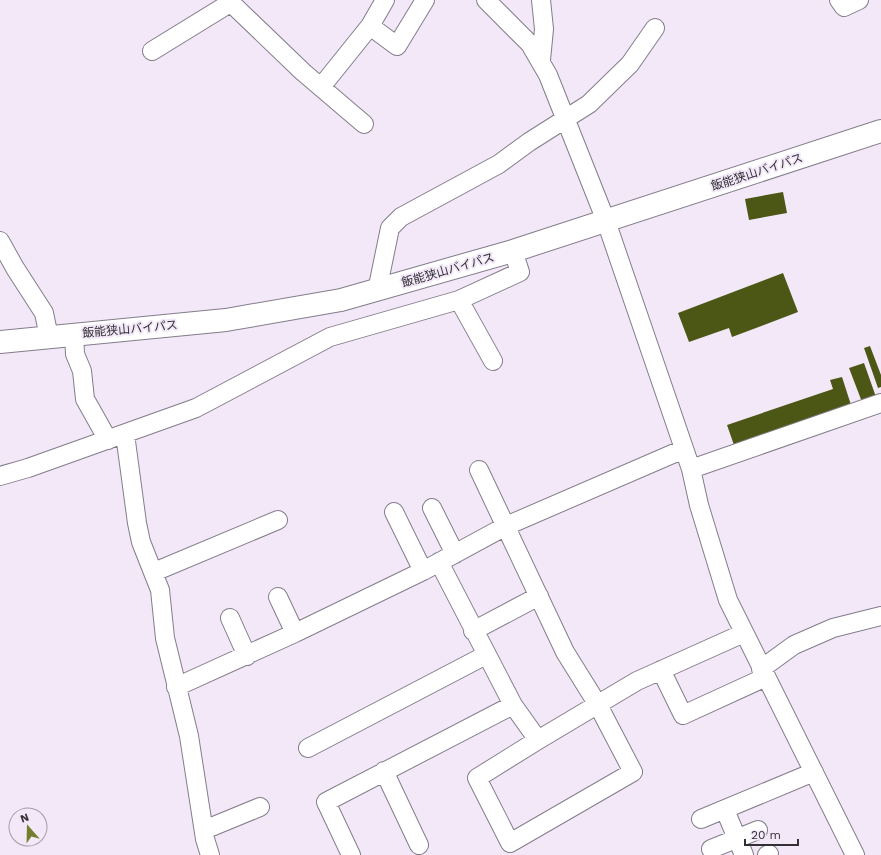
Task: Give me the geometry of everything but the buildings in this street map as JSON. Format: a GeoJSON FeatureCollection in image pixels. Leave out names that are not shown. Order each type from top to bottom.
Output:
{"type":"FeatureCollection","features":[{"type":"Feature","properties":{"kind":"highway","name":"飯能狭山バイパス"},"geometry":{"type":"LineString","coordinates":[[0,342],[226,320],[341,300],[377,291],[513,251],[881,131]]}},
{"type":"Feature","properties":{"kind":"street"},"geometry":{"type":"LineString","coordinates":[[320,87],[370,26],[385,0]]}},
{"type":"Feature","properties":{"kind":"street"},"geometry":{"type":"LineString","coordinates":[[370,26],[397,46],[425,0]]}},
{"type":"Feature","properties":{"kind":"street"},"geometry":{"type":"LineString","coordinates":[[486,0],[530,44],[541,60],[606,221],[691,469],[699,505],[728,600],[855,855]]}},
{"type":"Feature","properties":{"kind":"street"},"geometry":{"type":"LineString","coordinates":[[541,0],[544,28],[541,60]]}},
{"type":"Feature","properties":{"kind":"street"},"geometry":{"type":"LineString","coordinates":[[839,0],[844,7],[859,0]]}},
{"type":"Feature","properties":{"kind":"street"},"geometry":{"type":"LineString","coordinates":[[152,51],[229,1],[320,87],[364,124]]}},
{"type":"Feature","properties":{"kind":"street"},"geometry":{"type":"LineString","coordinates":[[377,291],[390,228],[401,217],[499,164],[529,142],[589,104],[630,64],[655,28]]}},
{"type":"Feature","properties":{"kind":"street"},"geometry":{"type":"LineString","coordinates":[[0,241],[15,268],[44,313],[50,337]]}},
{"type":"Feature","properties":{"kind":"street"},"geometry":{"type":"LineString","coordinates":[[0,476],[126,434],[196,408],[330,337],[459,300],[520,272],[513,251]]}},
{"type":"Feature","properties":{"kind":"street"},"geometry":{"type":"LineString","coordinates":[[459,300],[493,362]]}},
{"type":"Feature","properties":{"kind":"street"},"geometry":{"type":"LineString","coordinates":[[74,334],[75,354],[82,370],[86,399],[108,440]]}},
{"type":"Feature","properties":{"kind":"street"},"geometry":{"type":"LineString","coordinates":[[691,469],[881,403]]}},
{"type":"Feature","properties":{"kind":"street"},"geometry":{"type":"LineString","coordinates":[[126,434],[136,523],[141,542],[160,590],[165,638],[189,736],[204,830],[210,855]]}},
{"type":"Feature","properties":{"kind":"street"},"geometry":{"type":"LineString","coordinates":[[176,687],[248,656],[296,633],[423,571],[506,526],[684,449]]}},
{"type":"Feature","properties":{"kind":"street"},"geometry":{"type":"LineString","coordinates":[[479,470],[565,652],[598,705],[633,772],[510,843],[477,778],[598,705],[636,681],[744,633]]}},
{"type":"Feature","properties":{"kind":"street"},"geometry":{"type":"LineString","coordinates":[[432,508],[454,554]]}},
{"type":"Feature","properties":{"kind":"street"},"geometry":{"type":"LineString","coordinates":[[394,512],[423,571]]}},
{"type":"Feature","properties":{"kind":"street"},"geometry":{"type":"LineString","coordinates":[[154,572],[278,520]]}},
{"type":"Feature","properties":{"kind":"street"},"geometry":{"type":"LineString","coordinates":[[438,562],[513,705],[538,740]]}},
{"type":"Feature","properties":{"kind":"street"},"geometry":{"type":"LineString","coordinates":[[473,631],[539,596]]}},
{"type":"Feature","properties":{"kind":"street"},"geometry":{"type":"LineString","coordinates":[[278,597],[296,633]]}},
{"type":"Feature","properties":{"kind":"street"},"geometry":{"type":"LineString","coordinates":[[661,670],[683,715],[764,673],[794,645],[833,628],[881,616]]}},
{"type":"Feature","properties":{"kind":"street"},"geometry":{"type":"LineString","coordinates":[[230,618],[248,656]]}},
{"type":"Feature","properties":{"kind":"street"},"geometry":{"type":"LineString","coordinates":[[308,748],[486,655]]}},
{"type":"Feature","properties":{"kind":"street"},"geometry":{"type":"LineString","coordinates":[[351,855],[326,802],[513,705]]}},
{"type":"Feature","properties":{"kind":"street"},"geometry":{"type":"LineString","coordinates":[[384,771],[419,845]]}},
{"type":"Feature","properties":{"kind":"street"},"geometry":{"type":"LineString","coordinates":[[701,819],[814,772]]}},
{"type":"Feature","properties":{"kind":"street"},"geometry":{"type":"LineString","coordinates":[[204,830],[260,807]]}},
{"type":"Feature","properties":{"kind":"street"},"geometry":{"type":"LineString","coordinates":[[724,810],[744,855]]}},
{"type":"Feature","properties":{"kind":"street"},"geometry":{"type":"LineString","coordinates":[[711,849],[758,830]]}}]}
